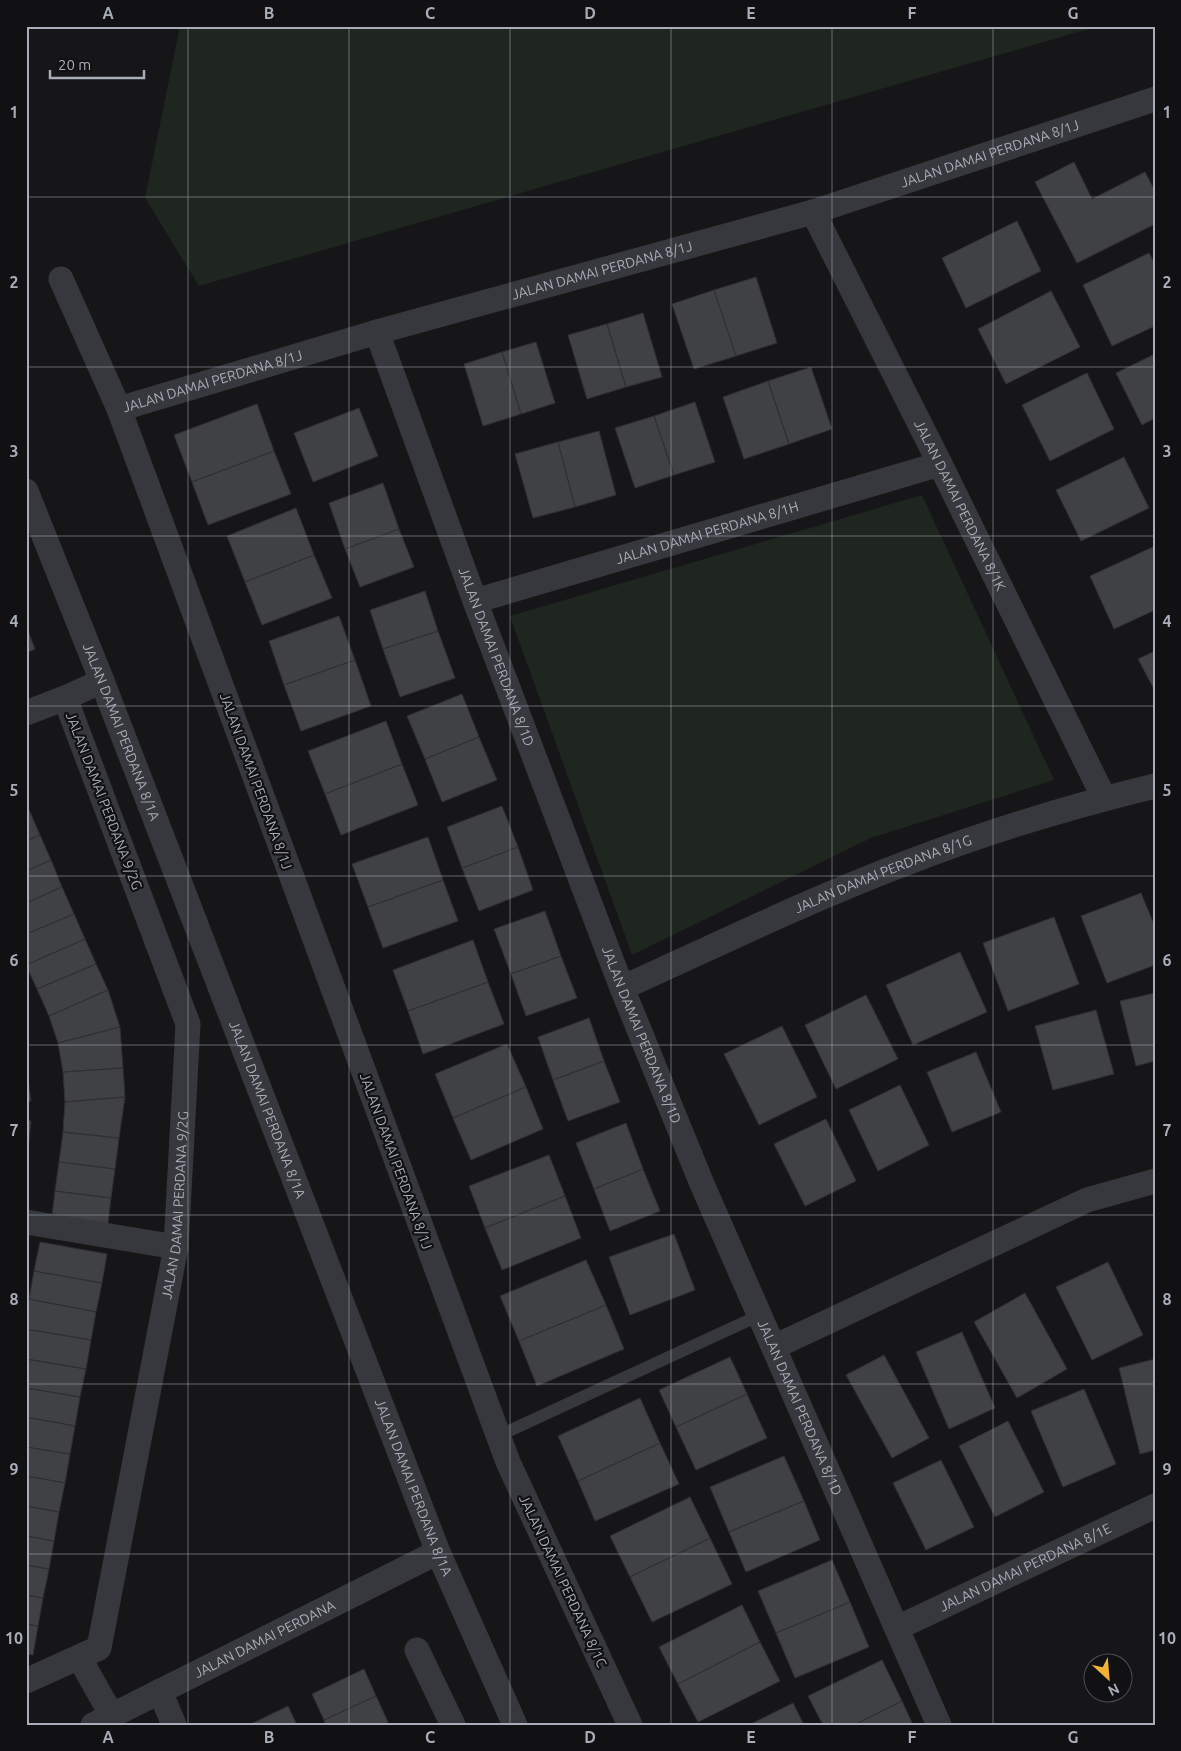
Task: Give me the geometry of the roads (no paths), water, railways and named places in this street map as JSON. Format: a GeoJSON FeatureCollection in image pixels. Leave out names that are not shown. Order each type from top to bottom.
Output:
{"type":"FeatureCollection","features":[{"type":"Feature","properties":{"kind":"street","name":"JALAN DAMAI PERDANA 8/1J"},"geometry":{"type":"LineString","coordinates":[[498,1436],[118,408],[377,332],[813,212],[1155,99]]}},
{"type":"Feature","properties":{"kind":"street","name":"JALAN DAMAI PERDANA 8/1K"},"geometry":{"type":"LineString","coordinates":[[813,212],[940,464],[1104,798]]}},
{"type":"Feature","properties":{"kind":"street"},"geometry":{"type":"LineString","coordinates":[[61,279],[118,408]]}},
{"type":"Feature","properties":{"kind":"street","name":"JALAN DAMAI PERDANA 8/1D"},"geometry":{"type":"LineString","coordinates":[[377,332],[475,601],[622,988],[702,1184],[939,1725]]}},
{"type":"Feature","properties":{"kind":"street","name":"JALAN DAMAI PERDANA 8/1H"},"geometry":{"type":"LineString","coordinates":[[475,601],[940,464]]}},
{"type":"Feature","properties":{"kind":"street","name":"JALAN DAMAI PERDANA 8/1A"},"geometry":{"type":"LineString","coordinates":[[26,491],[102,681],[438,1552],[516,1725]]}},
{"type":"Feature","properties":{"kind":"street"},"geometry":{"type":"LineString","coordinates":[[26,713],[102,681]]}},
{"type":"Feature","properties":{"kind":"street","name":"JALAN DAMAI PERDANA 9/2G"},"geometry":{"type":"LineString","coordinates":[[26,1681],[99,1648],[176,1247],[188,1024],[65,698]]}},
{"type":"Feature","properties":{"kind":"street","name":"JALAN DAMAI PERDANA 8/1G"},"geometry":{"type":"LineString","coordinates":[[622,988],[817,899],[910,861],[974,838],[1104,798],[1155,786]]}},
{"type":"Feature","properties":{"kind":"street"},"geometry":{"type":"LineString","coordinates":[[774,1346],[1087,1200],[1155,1181]]}},
{"type":"Feature","properties":{"kind":"street"},"geometry":{"type":"LineString","coordinates":[[26,1222],[176,1247]]}},
{"type":"Feature","properties":{"kind":"street","name":"JALAN DAMAI PERDANA 8/1C"},"geometry":{"type":"LineString","coordinates":[[498,1436],[508,1462],[630,1725]]}},
{"type":"Feature","properties":{"kind":"street","name":"JALAN DAMAI PERDANA 8/1E"},"geometry":{"type":"LineString","coordinates":[[897,1628],[1155,1506]]}},
{"type":"Feature","properties":{"kind":"street","name":"JALAN DAMAI PERDANA"},"geometry":{"type":"LineString","coordinates":[[103,1720],[438,1552]]}},
{"type":"Feature","properties":{"kind":"street"},"geometry":{"type":"LineString","coordinates":[[417,1650],[453,1725]]}},
{"type":"Feature","properties":{"kind":"street"},"geometry":{"type":"LineString","coordinates":[[79,1657],[103,1720]]}},
{"type":"Feature","properties":{"kind":"street"},"geometry":{"type":"LineString","coordinates":[[160,1691],[174,1725]]}},
{"type":"Feature","properties":{"kind":"lane"},"geometry":{"type":"LineString","coordinates":[[498,1436],[760,1315]]}}]}
